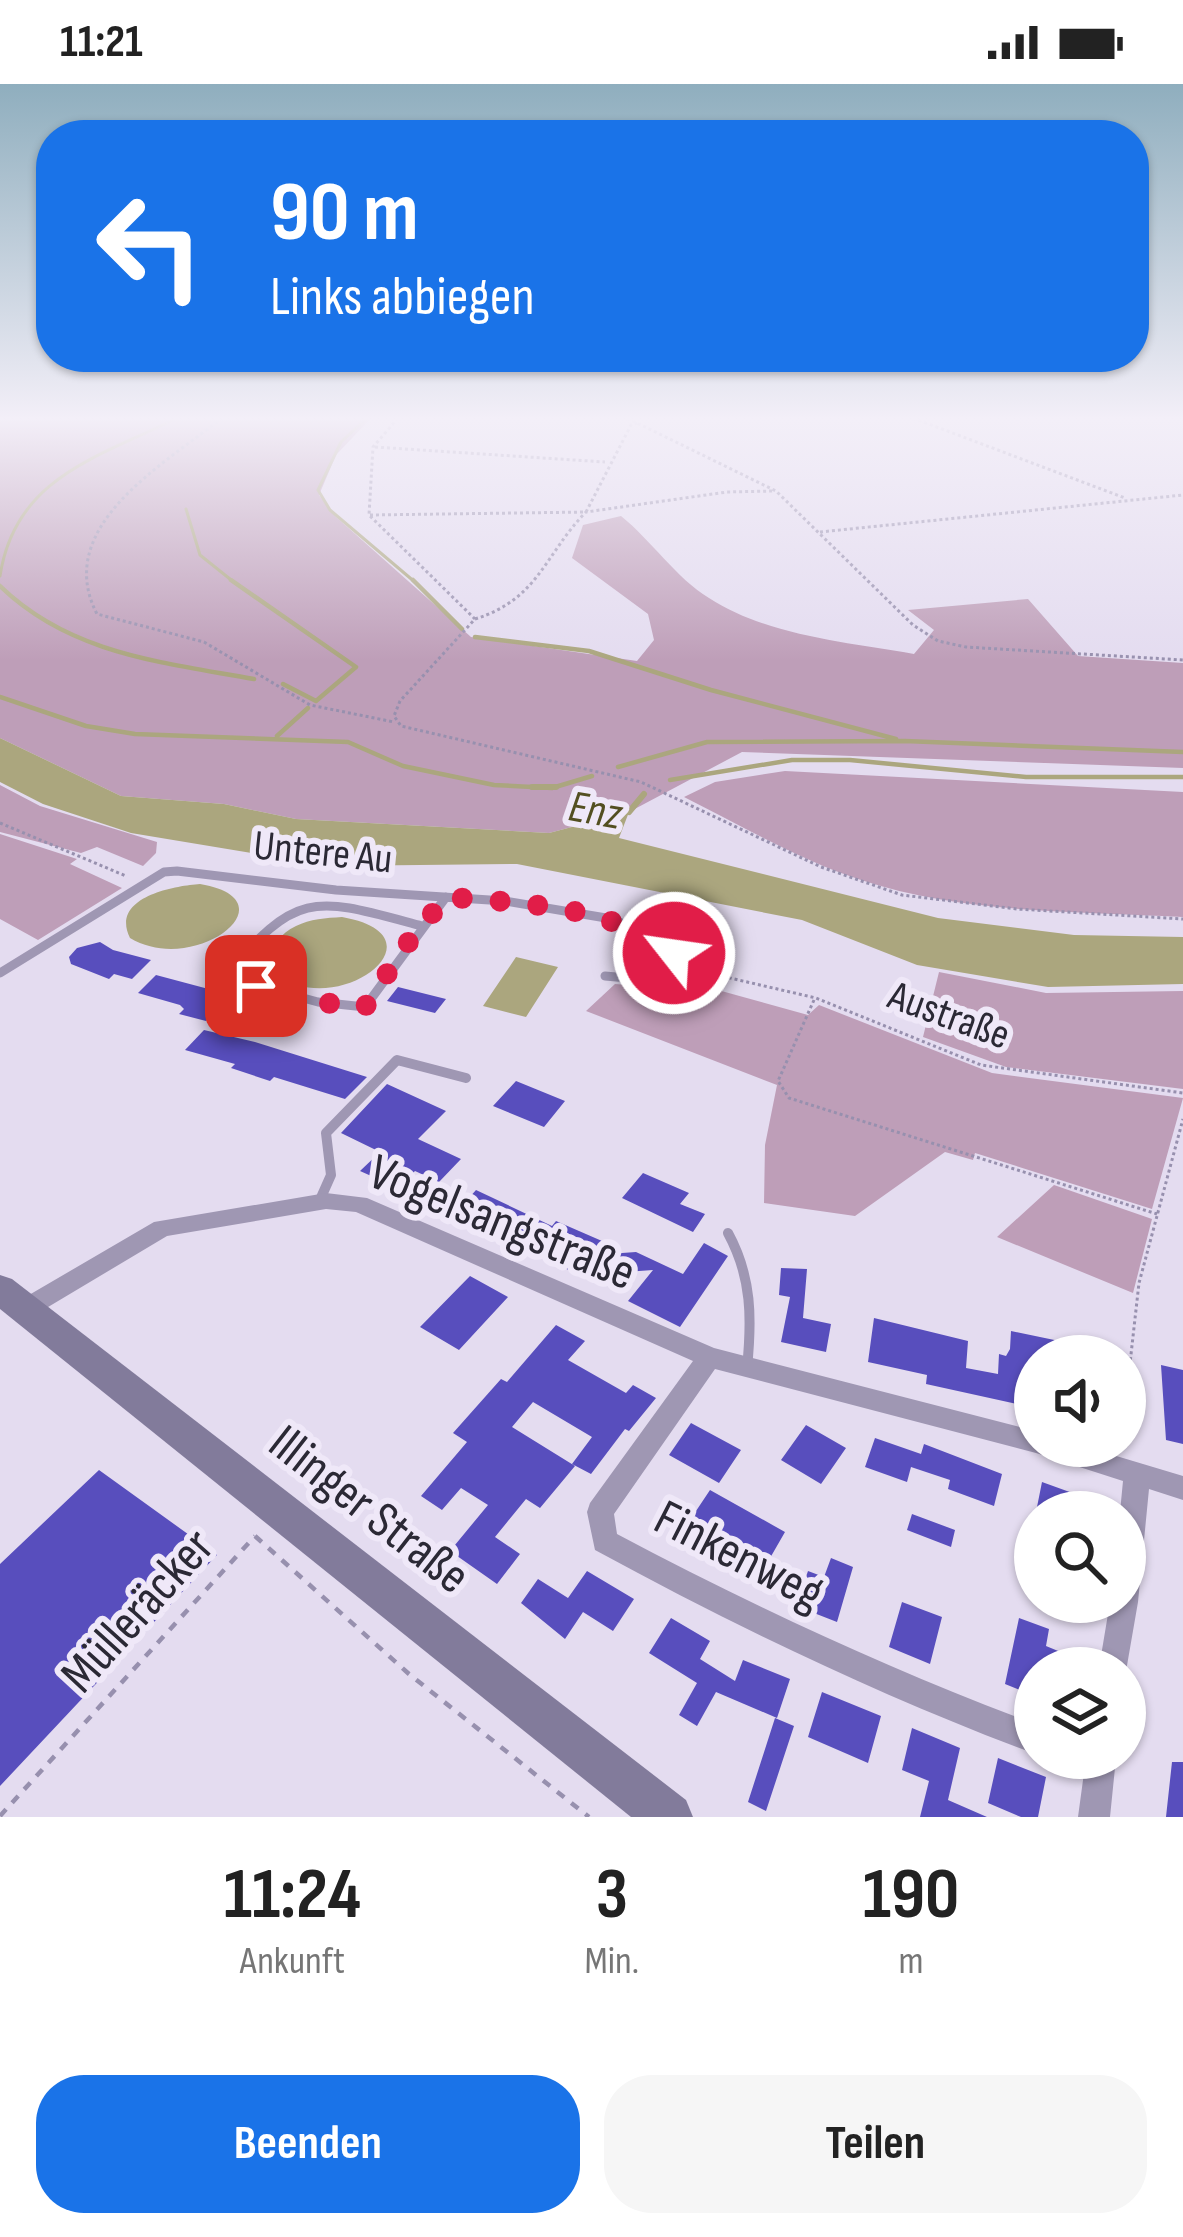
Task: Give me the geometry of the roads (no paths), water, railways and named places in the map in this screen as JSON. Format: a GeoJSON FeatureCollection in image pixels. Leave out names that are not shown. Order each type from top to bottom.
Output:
{"type":"FeatureCollection","features":[{"type":"Feature","properties":{"kind":"street","name":"Vogelsangstraße"},"geometry":{"type":"LineString","coordinates":[[12,1299],[163,1228],[320,1202],[359,1204],[709,1358],[1014,1437]]}},
{"type":"Feature","properties":{"kind":"street","name":"Illinger Straße"},"geometry":{"type":"LineString","coordinates":[[12,1299],[268,1522],[669,1817]]}},
{"type":"Feature","properties":{"kind":"street","name":"Finkenweg"},"geometry":{"type":"LineString","coordinates":[[709,1358],[600,1512],[605,1541],[740,1616],[926,1700],[1014,1731]]}},
{"type":"Feature","properties":{"kind":"street"},"geometry":{"type":"LineString","coordinates":[[1108,1467],[1183,1488]]}},
{"type":"Feature","properties":{"kind":"street"},"geometry":{"type":"LineString","coordinates":[[1130,1491],[1131,1475]]}},
{"type":"Feature","properties":{"kind":"street"},"geometry":{"type":"LineString","coordinates":[[1094,1817],[1095,1779]]}},
{"type":"Feature","properties":{"kind":"lane","name":"Untere Au"},"geometry":{"type":"LineString","coordinates":[[0,973],[145,884],[177,871],[336,890],[505,901],[612,919],[650,935],[700,972],[672,982],[605,976]]}},
{"type":"Feature","properties":{"kind":"lane"},"geometry":{"type":"LineString","coordinates":[[422,926],[359,910],[300,906],[280,913],[263,927],[225,977],[318,1002],[365,1007],[446,897]]}},
{"type":"Feature","properties":{"kind":"lane"},"geometry":{"type":"LineString","coordinates":[[320,1202],[331,1174],[326,1133],[397,1060],[466,1078]]}},
{"type":"Feature","properties":{"kind":"lane"},"geometry":{"type":"LineString","coordinates":[[728,1234],[745,1260],[753,1322],[747,1368]]}},
{"type":"Feature","properties":{"kind":"waterway"},"geometry":{"type":"LineString","coordinates":[[0,576],[9,542],[37,499]]}},
{"type":"Feature","properties":{"kind":"waterway"},"geometry":{"type":"LineString","coordinates":[[323,499],[330,510],[416,583]]}},
{"type":"Feature","properties":{"kind":"waterway"},"geometry":{"type":"LineString","coordinates":[[186,509],[200,555],[233,581]]}},
{"type":"Feature","properties":{"kind":"waterway"},"geometry":{"type":"LineString","coordinates":[[413,580],[416,583]]}},
{"type":"Feature","properties":{"kind":"waterway"},"geometry":{"type":"LineString","coordinates":[[233,581],[356,667],[316,701],[283,684]]}},
{"type":"Feature","properties":{"kind":"waterway"},"geometry":{"type":"LineString","coordinates":[[416,583],[462,629]]}},
{"type":"Feature","properties":{"kind":"waterway"},"geometry":{"type":"LineString","coordinates":[[0,586],[27,609],[87,641],[151,660],[254,679]]}},
{"type":"Feature","properties":{"kind":"waterway"},"geometry":{"type":"LineString","coordinates":[[475,637],[589,651],[711,690],[896,739]]}},
{"type":"Feature","properties":{"kind":"waterway"},"geometry":{"type":"LineString","coordinates":[[0,697],[86,726],[135,734],[348,742],[403,766],[494,785],[533,787]]}},
{"type":"Feature","properties":{"kind":"waterway"},"geometry":{"type":"LineString","coordinates":[[277,736],[308,708]]}},
{"type":"Feature","properties":{"kind":"waterway","name":"Enz"},"geometry":{"type":"LineString","coordinates":[[618,767],[707,742],[905,741],[1183,752]]}},
{"type":"Feature","properties":{"kind":"waterway"},"geometry":{"type":"LineString","coordinates":[[670,780],[792,760],[850,760],[1026,777],[1183,777]]}},
{"type":"Feature","properties":{"kind":"waterway","name":"Enz"},"geometry":{"type":"LineString","coordinates":[[555,787],[592,776]]}},
{"type":"Feature","properties":{"kind":"waterway","name":"Enz"},"geometry":{"type":"LineString","coordinates":[[533,787],[555,787]]}},
{"type":"Feature","properties":{"kind":"waterway","name":"Enz"},"geometry":{"type":"LineString","coordinates":[[533,787],[555,787]]}},
{"type":"Feature","properties":{"kind":"waterway","name":"Enz"},"geometry":{"type":"LineString","coordinates":[[629,812],[644,794]]}}]}
